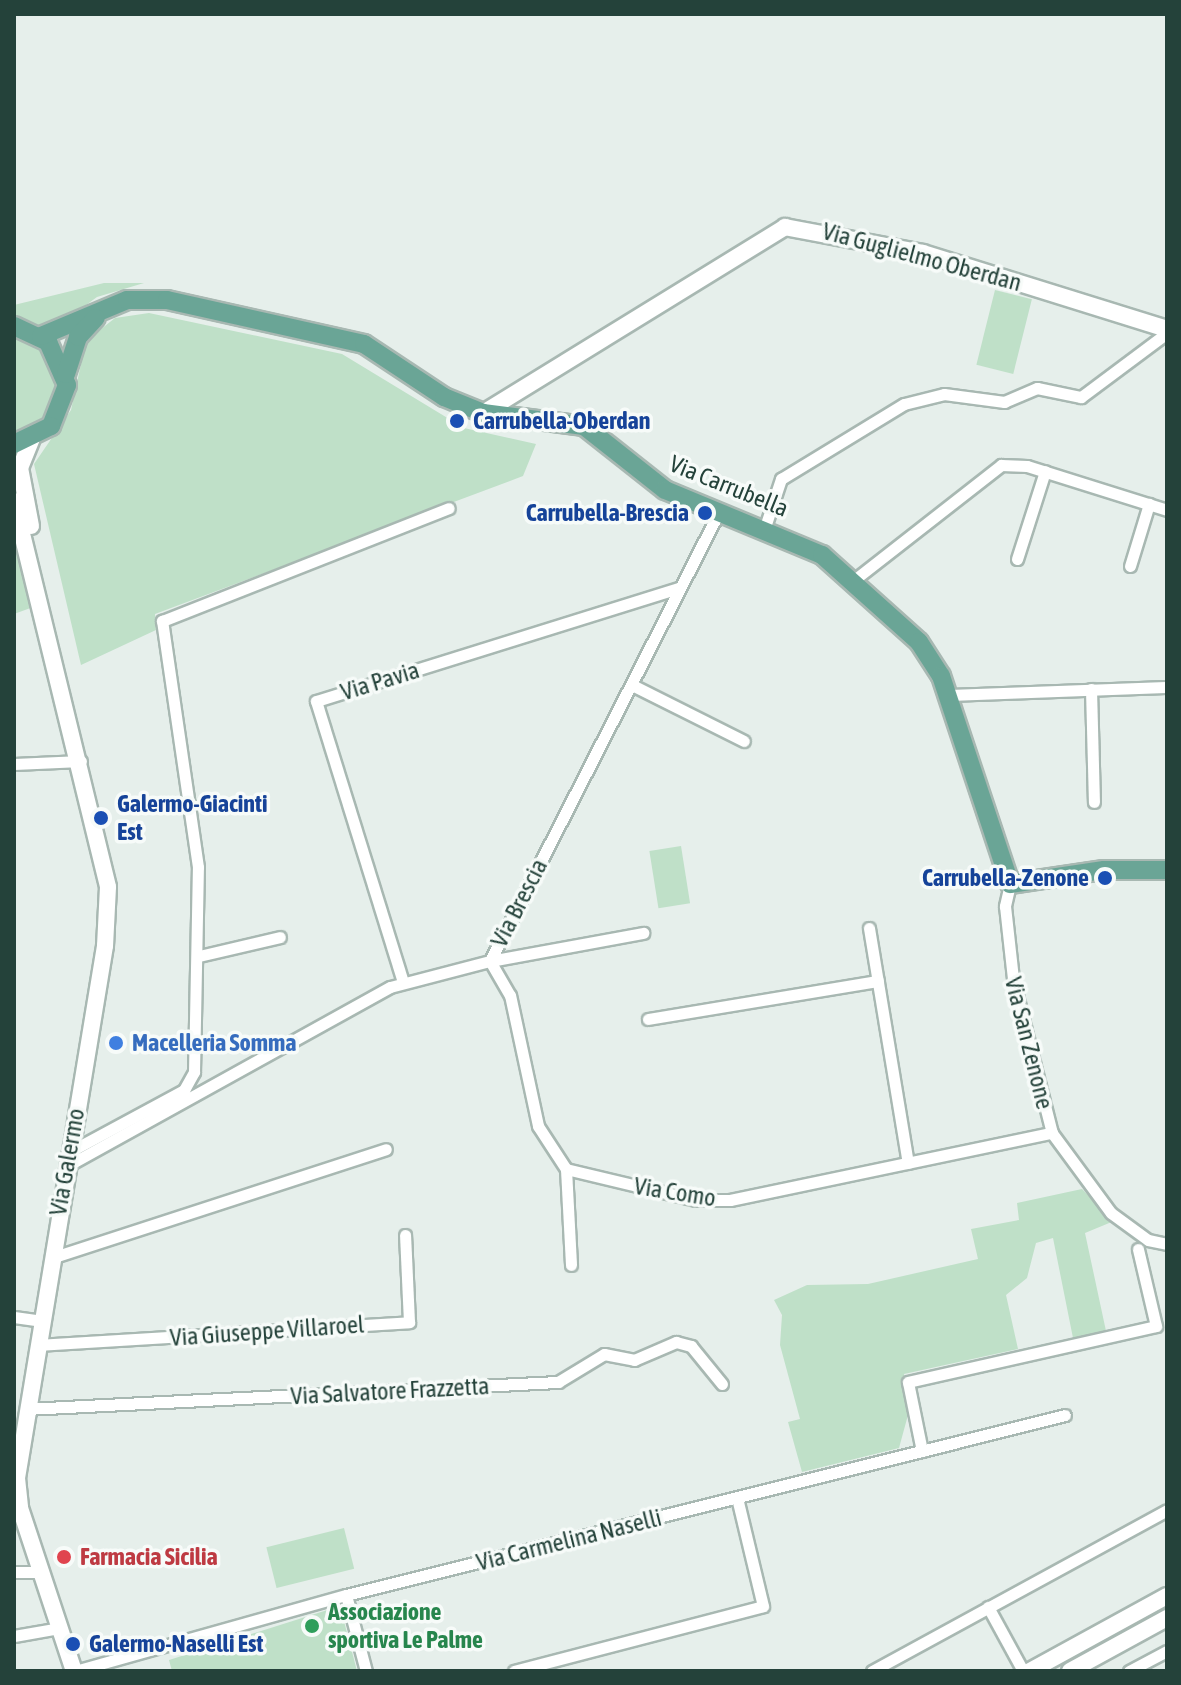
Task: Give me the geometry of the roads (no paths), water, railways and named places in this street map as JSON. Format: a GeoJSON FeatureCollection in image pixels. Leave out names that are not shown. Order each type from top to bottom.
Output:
{"type":"FeatureCollection","features":[{"type":"Feature","properties":{"kind":"main road","name":"Via Guglielmo Oberdan"},"geometry":{"type":"LineString","coordinates":[[483,413],[785,227],[923,253],[1167,331]]}},
{"type":"Feature","properties":{"kind":"main road","name":"Via Carrubella"},"geometry":{"type":"LineString","coordinates":[[111,304],[167,300],[347,339],[379,351],[444,397],[483,413],[584,426],[656,484],[809,546],[854,580],[929,653],[948,695],[1010,884]]}},
{"type":"Feature","properties":{"kind":"main road"},"geometry":{"type":"LineString","coordinates":[[41,336],[111,304]]}},
{"type":"Feature","properties":{"kind":"main road"},"geometry":{"type":"LineString","coordinates":[[52,649],[20,476],[23,442],[58,417],[66,374],[78,337],[111,304]]}},
{"type":"Feature","properties":{"kind":"main road"},"geometry":{"type":"LineString","coordinates":[[14,326],[41,336],[66,374]]}},
{"type":"Feature","properties":{"kind":"main road"},"geometry":{"type":"LineString","coordinates":[[14,501],[52,649]]}},
{"type":"Feature","properties":{"kind":"main road","name":"Via Galermo"},"geometry":{"type":"LineString","coordinates":[[52,649],[107,871],[107,919],[26,1409],[17,1489],[74,1671]]}},
{"type":"Feature","properties":{"kind":"main road"},"geometry":{"type":"LineString","coordinates":[[1010,884],[1104,870],[1167,870]]}},
{"type":"Feature","properties":{"kind":"main road"},"geometry":{"type":"LineString","coordinates":[[1032,1670],[1167,1596]]}},
{"type":"Feature","properties":{"kind":"main road"},"geometry":{"type":"LineString","coordinates":[[1070,1671],[1167,1618]]}},
{"type":"Feature","properties":{"kind":"street"},"geometry":{"type":"LineString","coordinates":[[765,527],[781,479],[904,404],[944,394],[1004,402],[1037,388],[1081,397],[1167,331]]}},
{"type":"Feature","properties":{"kind":"street"},"geometry":{"type":"LineString","coordinates":[[854,580],[1001,465],[1045,471],[1167,510]]}},
{"type":"Feature","properties":{"kind":"street"},"geometry":{"type":"LineString","coordinates":[[1017,559],[1045,471]]}},
{"type":"Feature","properties":{"kind":"street"},"geometry":{"type":"LineString","coordinates":[[1130,566],[1149,504]]}},
{"type":"Feature","properties":{"kind":"street"},"geometry":{"type":"LineString","coordinates":[[68,1159],[190,1081],[199,956],[198,867],[162,621],[449,508]]}},
{"type":"Feature","properties":{"kind":"street","name":"Via Brescia"},"geometry":{"type":"LineString","coordinates":[[68,1159],[403,982],[490,961],[720,510]]}},
{"type":"Feature","properties":{"kind":"street","name":"Via Pavia"},"geometry":{"type":"LineString","coordinates":[[403,982],[316,701],[679,588]]}},
{"type":"Feature","properties":{"kind":"street"},"geometry":{"type":"LineString","coordinates":[[632,685],[744,741]]}},
{"type":"Feature","properties":{"kind":"street"},"geometry":{"type":"LineString","coordinates":[[948,695],[1167,687]]}},
{"type":"Feature","properties":{"kind":"street"},"geometry":{"type":"LineString","coordinates":[[1091,689],[1094,802]]}},
{"type":"Feature","properties":{"kind":"street"},"geometry":{"type":"LineString","coordinates":[[14,764],[81,761]]}},
{"type":"Feature","properties":{"kind":"street","name":"Via San Zenone"},"geometry":{"type":"LineString","coordinates":[[1010,884],[1005,906],[1013,979],[1052,1133],[1111,1213],[1148,1240],[1167,1244]]}},
{"type":"Feature","properties":{"kind":"street"},"geometry":{"type":"LineString","coordinates":[[869,928],[908,1163]]}},
{"type":"Feature","properties":{"kind":"street"},"geometry":{"type":"LineString","coordinates":[[571,1265],[566,1169],[538,1126],[510,995],[490,961],[643,933]]}},
{"type":"Feature","properties":{"kind":"street"},"geometry":{"type":"LineString","coordinates":[[199,956],[280,937]]}},
{"type":"Feature","properties":{"kind":"street"},"geometry":{"type":"LineString","coordinates":[[648,1019],[878,981]]}},
{"type":"Feature","properties":{"kind":"street","name":"Via Como"},"geometry":{"type":"LineString","coordinates":[[566,1169],[716,1201],[1052,1133]]}},
{"type":"Feature","properties":{"kind":"street"},"geometry":{"type":"LineString","coordinates":[[51,1258],[386,1149]]}},
{"type":"Feature","properties":{"kind":"street","name":"Via Giuseppe Villaroel"},"geometry":{"type":"LineString","coordinates":[[37,1345],[409,1322],[405,1235]]}},
{"type":"Feature","properties":{"kind":"street"},"geometry":{"type":"LineString","coordinates":[[922,1451],[908,1382],[1156,1326],[1138,1249]]}},
{"type":"Feature","properties":{"kind":"street"},"geometry":{"type":"LineString","coordinates":[[14,1317],[41,1321]]}},
{"type":"Feature","properties":{"kind":"street","name":"Via Salvatore Frazzetta"},"geometry":{"type":"LineString","coordinates":[[26,1409],[558,1382],[604,1354],[634,1360],[676,1342],[691,1346],[722,1384]]}},
{"type":"Feature","properties":{"kind":"street","name":"Via Carmelina Naselli"},"geometry":{"type":"LineString","coordinates":[[74,1671],[346,1595],[1065,1415]]}},
{"type":"Feature","properties":{"kind":"street"},"geometry":{"type":"LineString","coordinates":[[514,1671],[763,1606],[737,1498]]}},
{"type":"Feature","properties":{"kind":"street"},"geometry":{"type":"LineString","coordinates":[[872,1671],[1167,1510]]}},
{"type":"Feature","properties":{"kind":"street"},"geometry":{"type":"LineString","coordinates":[[14,1572],[43,1572]]}},
{"type":"Feature","properties":{"kind":"street"},"geometry":{"type":"LineString","coordinates":[[346,1595],[366,1671]]}},
{"type":"Feature","properties":{"kind":"street"},"geometry":{"type":"LineString","coordinates":[[988,1607],[1032,1670]]}},
{"type":"Feature","properties":{"kind":"street"},"geometry":{"type":"LineString","coordinates":[[14,1636],[60,1628]]}},
{"type":"Feature","properties":{"kind":"street"},"geometry":{"type":"LineString","coordinates":[[1129,1671],[1167,1651]]}},
{"type":"Feature","properties":{"kind":"place","name":"Carrubella-Oberdan"},"geometry":{"type":"Point","coordinates":[457,421]}},
{"type":"Feature","properties":{"kind":"place","name":"Carrubella-Brescia"},"geometry":{"type":"Point","coordinates":[705,513]}},
{"type":"Feature","properties":{"kind":"place","name":"Galermo-Giacinti Est"},"geometry":{"type":"Point","coordinates":[101,818]}},
{"type":"Feature","properties":{"kind":"place","name":"Carrubella-Zenone"},"geometry":{"type":"Point","coordinates":[1105,878]}},
{"type":"Feature","properties":{"kind":"place","name":"Macelleria Somma"},"geometry":{"type":"Point","coordinates":[116,1043]}},
{"type":"Feature","properties":{"kind":"place","name":"Farmacia Sicilia"},"geometry":{"type":"Point","coordinates":[64,1557]}},
{"type":"Feature","properties":{"kind":"place","name":"Associazione sportiva Le Palme"},"geometry":{"type":"Point","coordinates":[312,1626]}},
{"type":"Feature","properties":{"kind":"place","name":"Galermo-Naselli Est"},"geometry":{"type":"Point","coordinates":[73,1644]}}]}
